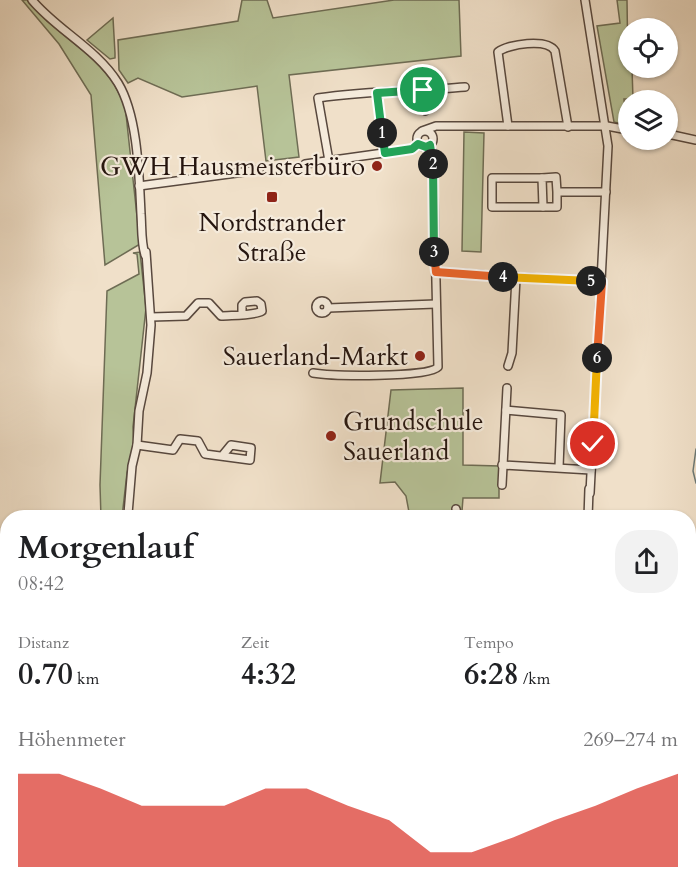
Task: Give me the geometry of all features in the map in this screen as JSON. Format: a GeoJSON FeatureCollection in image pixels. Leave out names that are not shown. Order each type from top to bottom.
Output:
{"type":"FeatureCollection","features":[{"type":"Feature","properties":{"kind":"street"},"geometry":{"type":"LineString","coordinates":[[32,0],[53,22],[101,62],[122,90],[130,112],[151,317],[128,510]]}},
{"type":"Feature","properties":{"kind":"street"},"geometry":{"type":"LineString","coordinates":[[585,0],[607,126],[602,282],[589,510]]}},
{"type":"Feature","properties":{"kind":"street"},"geometry":{"type":"LineString","coordinates":[[508,126],[498,52],[504,48],[543,43],[550,45],[555,51],[568,127]]}},
{"type":"Feature","properties":{"kind":"street"},"geometry":{"type":"LineString","coordinates":[[328,161],[318,98],[358,92],[377,93],[465,87]]}},
{"type":"Feature","properties":{"kind":"street"},"geometry":{"type":"LineString","coordinates":[[423,90],[425,111]]}},
{"type":"Feature","properties":{"kind":"street"},"geometry":{"type":"LineString","coordinates":[[377,93],[385,153]]}},
{"type":"Feature","properties":{"kind":"street"},"geometry":{"type":"LineString","coordinates":[[418,144],[416,137],[433,126],[607,126],[618,128]]}},
{"type":"Feature","properties":{"kind":"street"},"geometry":{"type":"LineString","coordinates":[[313,373],[341,376],[435,370],[438,367],[430,145],[432,136],[443,126]]}},
{"type":"Feature","properties":{"kind":"street"},"geometry":{"type":"LineString","coordinates":[[422,131],[427,131],[432,136]]}},
{"type":"Feature","properties":{"kind":"street"},"geometry":{"type":"LineString","coordinates":[[678,136],[696,140]]}},
{"type":"Feature","properties":{"kind":"street"},"geometry":{"type":"LineString","coordinates":[[304,164],[412,149],[418,144]]}},
{"type":"Feature","properties":{"kind":"street"},"geometry":{"type":"LineString","coordinates":[[418,144],[426,147],[430,145]]}},
{"type":"Feature","properties":{"kind":"street"},"geometry":{"type":"LineString","coordinates":[[139,186],[259,170]]}},
{"type":"Feature","properties":{"kind":"street"},"geometry":{"type":"LineString","coordinates":[[556,177],[557,207],[492,207],[492,178],[542,178],[556,177]]}},
{"type":"Feature","properties":{"kind":"street"},"geometry":{"type":"LineString","coordinates":[[542,178],[543,207]]}},
{"type":"Feature","properties":{"kind":"street"},"geometry":{"type":"LineString","coordinates":[[556,192],[606,192]]}},
{"type":"Feature","properties":{"kind":"street"},"geometry":{"type":"LineString","coordinates":[[436,272],[602,282]]}},
{"type":"Feature","properties":{"kind":"street"},"geometry":{"type":"LineString","coordinates":[[508,366],[512,353],[516,278]]}},
{"type":"Feature","properties":{"kind":"street"},"geometry":{"type":"LineString","coordinates":[[151,317],[186,316],[198,303],[209,303],[221,316],[242,314]]}},
{"type":"Feature","properties":{"kind":"street"},"geometry":{"type":"LineString","coordinates":[[328,308],[436,304]]}},
{"type":"Feature","properties":{"kind":"street"},"geometry":{"type":"LineString","coordinates":[[502,485],[507,388]]}},
{"type":"Feature","properties":{"kind":"street"},"geometry":{"type":"LineString","coordinates":[[506,410],[561,415],[559,467]]}},
{"type":"Feature","properties":{"kind":"street"},"geometry":{"type":"LineString","coordinates":[[137,445],[173,450],[180,439],[198,441],[205,454],[222,456]]}},
{"type":"Feature","properties":{"kind":"street"},"geometry":{"type":"LineString","coordinates":[[502,465],[559,467],[591,472]]}},
{"type":"Feature","properties":{"kind":"green space"},"geometry":{"type":"Polygon","coordinates":[[[22,0],[27,0],[47,21],[98,63],[113,82],[125,105],[140,244],[105,265],[91,95],[59,44],[22,0]]]}},
{"type":"Feature","properties":{"kind":"green space"},"geometry":{"type":"Polygon","coordinates":[[[242,0],[267,0],[273,18],[394,0],[459,0],[461,56],[289,75],[299,157],[266,161],[257,86],[182,97],[138,78],[128,83],[119,70],[118,40],[238,21],[242,0]]]}},
{"type":"Feature","properties":{"kind":"green space"},"geometry":{"type":"Polygon","coordinates":[[[617,0],[627,0],[627,18],[619,18],[617,0]]]}},
{"type":"Feature","properties":{"kind":"green space"},"geometry":{"type":"Polygon","coordinates":[[[113,18],[115,58],[110,59],[87,40],[113,18]]]}},
{"type":"Feature","properties":{"kind":"green space"},"geometry":{"type":"Polygon","coordinates":[[[618,23],[618,78],[632,78],[633,90],[618,90],[618,123],[614,122],[597,26],[618,23]]]}},
{"type":"Feature","properties":{"kind":"green space"},"geometry":{"type":"Polygon","coordinates":[[[464,132],[484,133],[481,252],[462,251],[464,132]]]}},
{"type":"Feature","properties":{"kind":"green space"},"geometry":{"type":"Polygon","coordinates":[[[140,252],[146,308],[133,427],[134,446],[127,473],[123,510],[101,510],[107,291],[139,274],[137,254],[133,253],[140,252]]]}},
{"type":"Feature","properties":{"kind":"green space"},"geometry":{"type":"Polygon","coordinates":[[[463,388],[463,465],[499,466],[499,498],[463,498],[462,510],[409,510],[406,496],[395,482],[380,483],[391,390],[463,388]]]}},
{"type":"Feature","properties":{"kind":"waterway"},"geometry":{"type":"LineString","coordinates":[[696,449],[693,471],[696,483]]}},
{"type":"Feature","properties":{"kind":"place","name":"GWH Hausmeisterbüro"},"geometry":{"type":"Point","coordinates":[377,166]}},
{"type":"Feature","properties":{"kind":"place","name":"Nordstrander Straße"},"geometry":{"type":"Point","coordinates":[272,197]}},
{"type":"Feature","properties":{"kind":"place","name":"Sauerland-Markt"},"geometry":{"type":"Point","coordinates":[420,356]}},
{"type":"Feature","properties":{"kind":"place","name":"Grundschule Sauerland"},"geometry":{"type":"Point","coordinates":[331,436]}},
{"type":"Feature","properties":{"kind":"route"},"geometry":{"type":"LineString","coordinates":[[423,90],[377,93],[385,153],[412,149],[418,144],[426,147],[430,145],[433,154],[436,272],[602,282],[593,444]]}}]}
